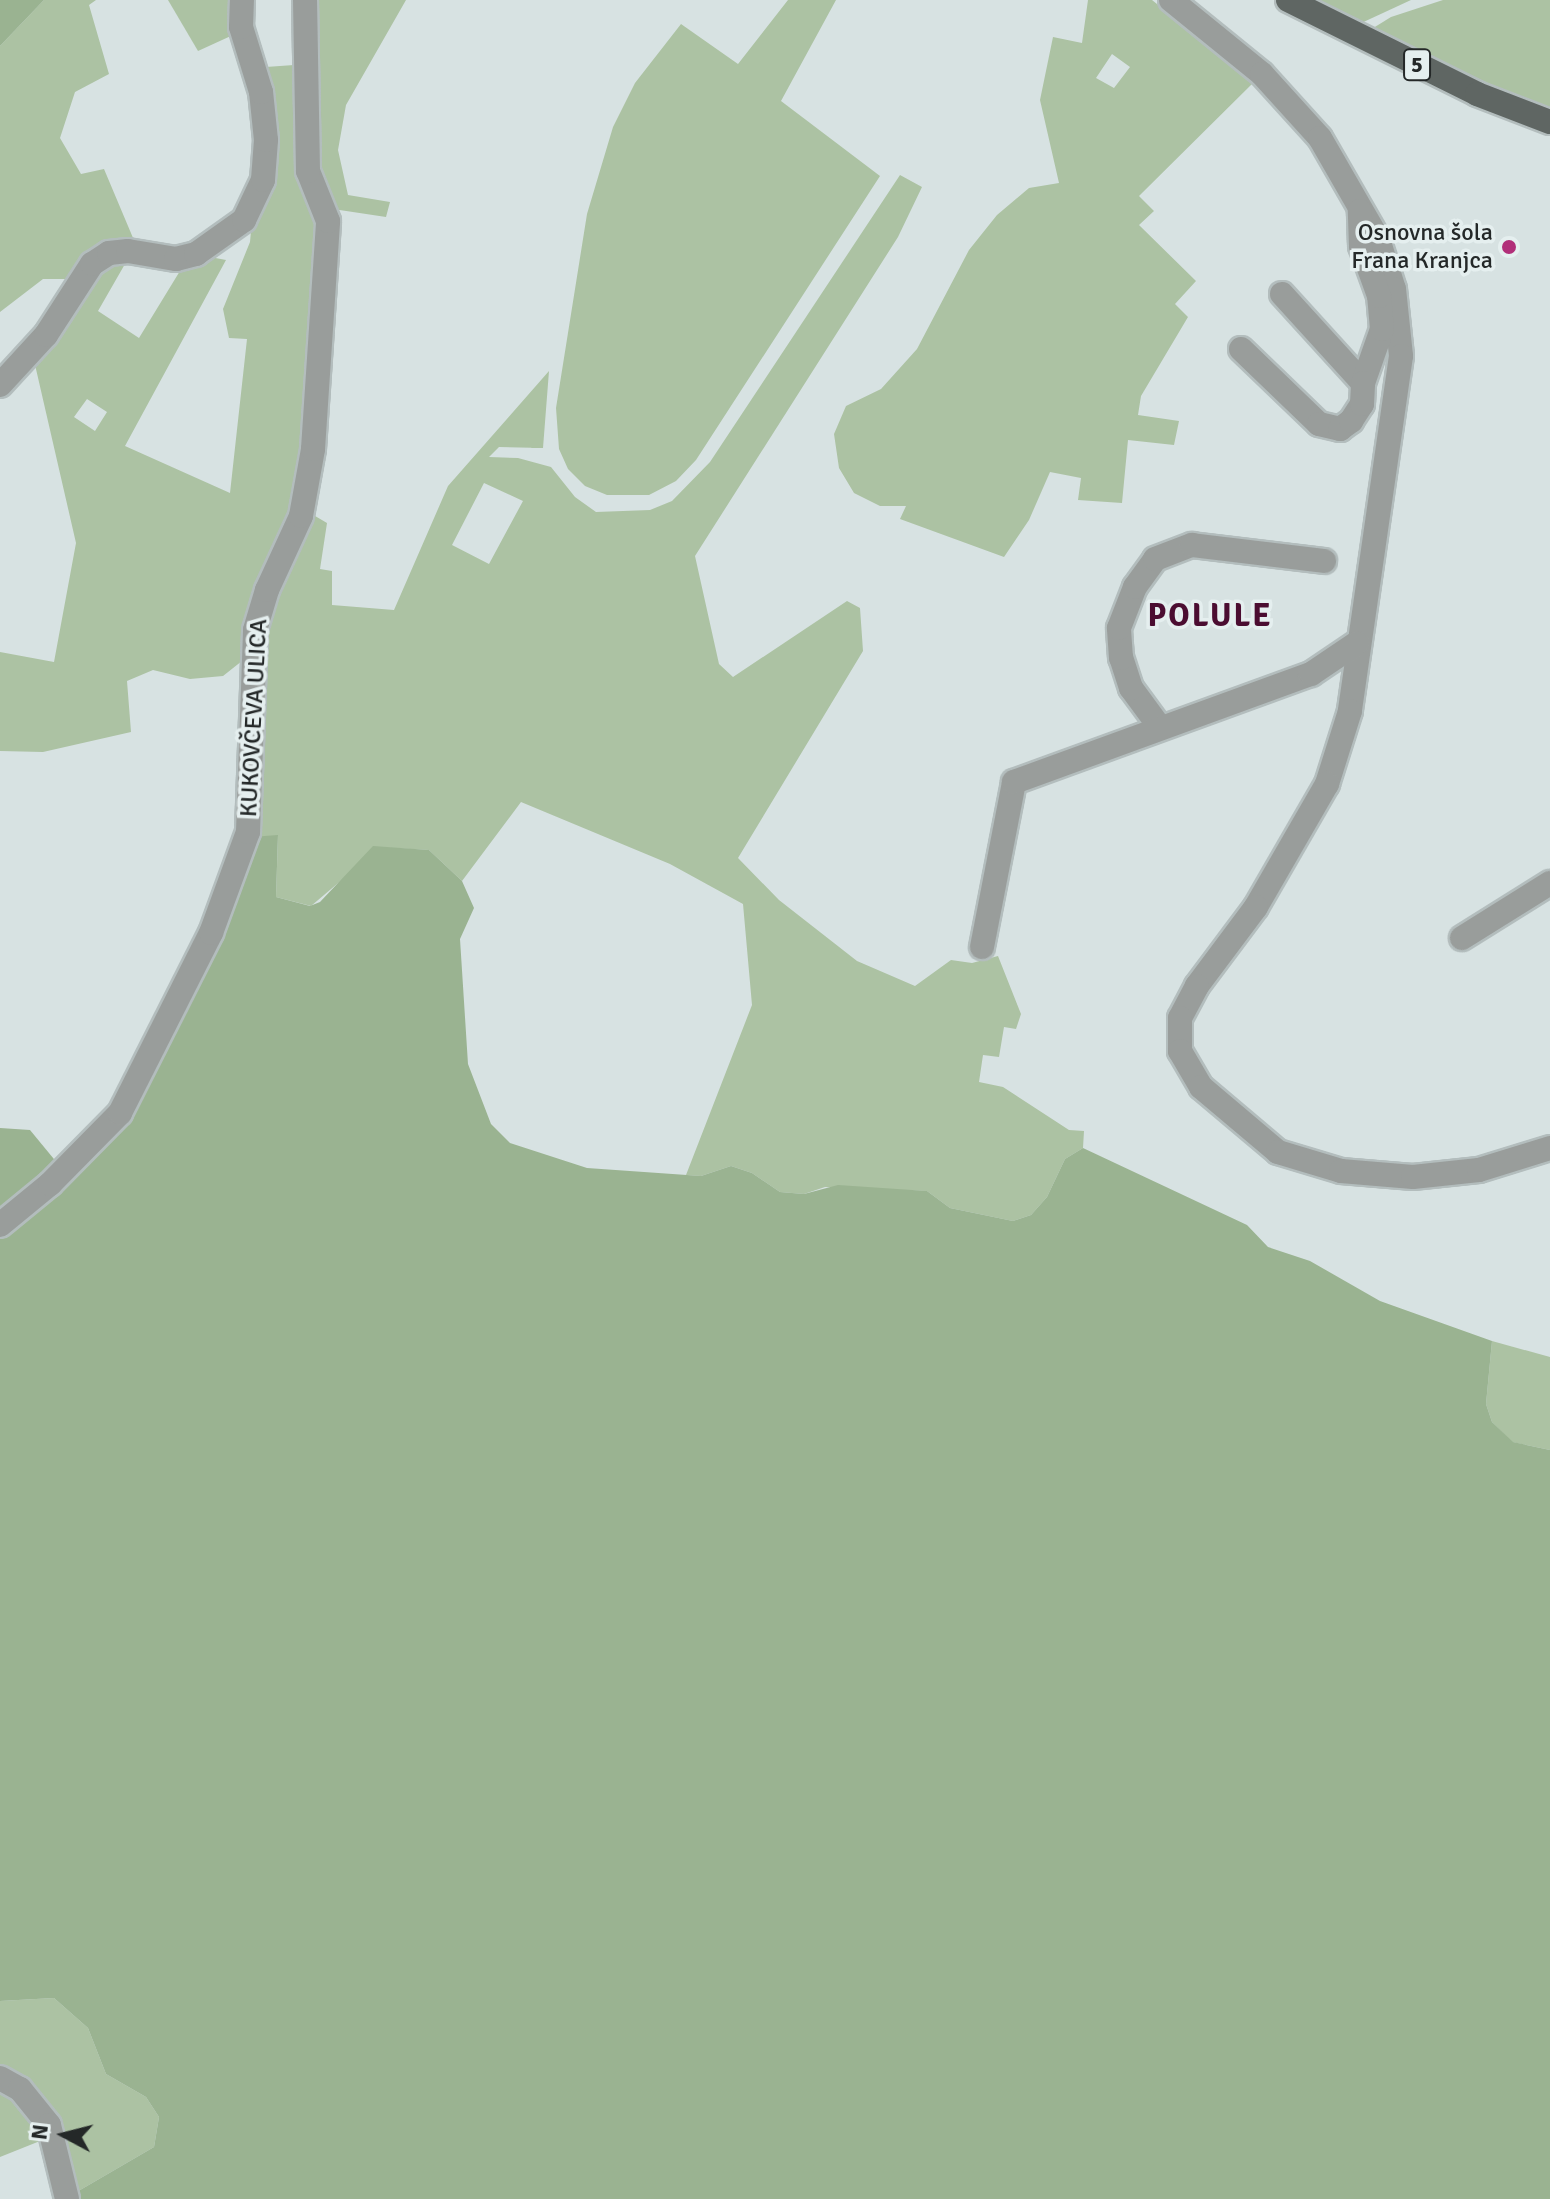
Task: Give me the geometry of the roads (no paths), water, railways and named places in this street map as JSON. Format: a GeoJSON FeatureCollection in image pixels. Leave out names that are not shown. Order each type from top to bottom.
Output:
{"type":"FeatureCollection","features":[{"type":"Feature","properties":{"kind":"main road","name":"5"},"geometry":{"type":"LineString","coordinates":[[1288,0],[1477,94],[1550,122]]}},
{"type":"Feature","properties":{"kind":"street"},"geometry":{"type":"LineString","coordinates":[[0,385],[46,335],[92,264],[109,253],[128,251],[176,259],[196,254],[244,220],[263,180],[266,140],[261,92],[241,27],[242,0]]}},
{"type":"Feature","properties":{"kind":"street","name":"KUKOVČEVA ULICA"},"geometry":{"type":"LineString","coordinates":[[0,1225],[50,1184],[120,1113],[211,933],[248,832],[255,630],[267,590],[301,516],[313,449],[328,221],[308,171],[305,0]]}},
{"type":"Feature","properties":{"kind":"street"},"geometry":{"type":"LineString","coordinates":[[1171,0],[1294,106],[1360,201],[1394,289],[1401,356],[1357,643],[1350,711],[1327,784],[1256,907],[1197,986],[1180,1018],[1180,1051],[1201,1087],[1278,1152],[1341,1171],[1413,1177],[1479,1170],[1550,1148]]}},
{"type":"Feature","properties":{"kind":"street"},"geometry":{"type":"LineString","coordinates":[[1241,349],[1319,424],[1340,429],[1351,421],[1362,404],[1363,383],[1382,329],[1379,296],[1361,246],[1360,201]]}},
{"type":"Feature","properties":{"kind":"street"},"geometry":{"type":"LineString","coordinates":[[1282,294],[1363,383]]}},
{"type":"Feature","properties":{"kind":"street"},"geometry":{"type":"LineString","coordinates":[[1159,726],[1131,688],[1121,658],[1119,628],[1135,587],[1155,559],[1192,545],[1324,561]]}},
{"type":"Feature","properties":{"kind":"street"},"geometry":{"type":"LineString","coordinates":[[982,947],[1014,782],[1159,726],[1311,674],[1357,643]]}},
{"type":"Feature","properties":{"kind":"street"},"geometry":{"type":"LineString","coordinates":[[1462,938],[1550,883]]}},
{"type":"Feature","properties":{"kind":"street"},"geometry":{"type":"LineString","coordinates":[[0,2078],[20,2089],[49,2125],[67,2199]]}},
{"type":"Feature","properties":{"kind":"place","name":"Osnovna šola Frana Kranjca"},"geometry":{"type":"Point","coordinates":[1509,247]}},
{"type":"Feature","properties":{"kind":"district","name":"POLULE"},"geometry":{"type":"Point","coordinates":[1210,616]}}]}
